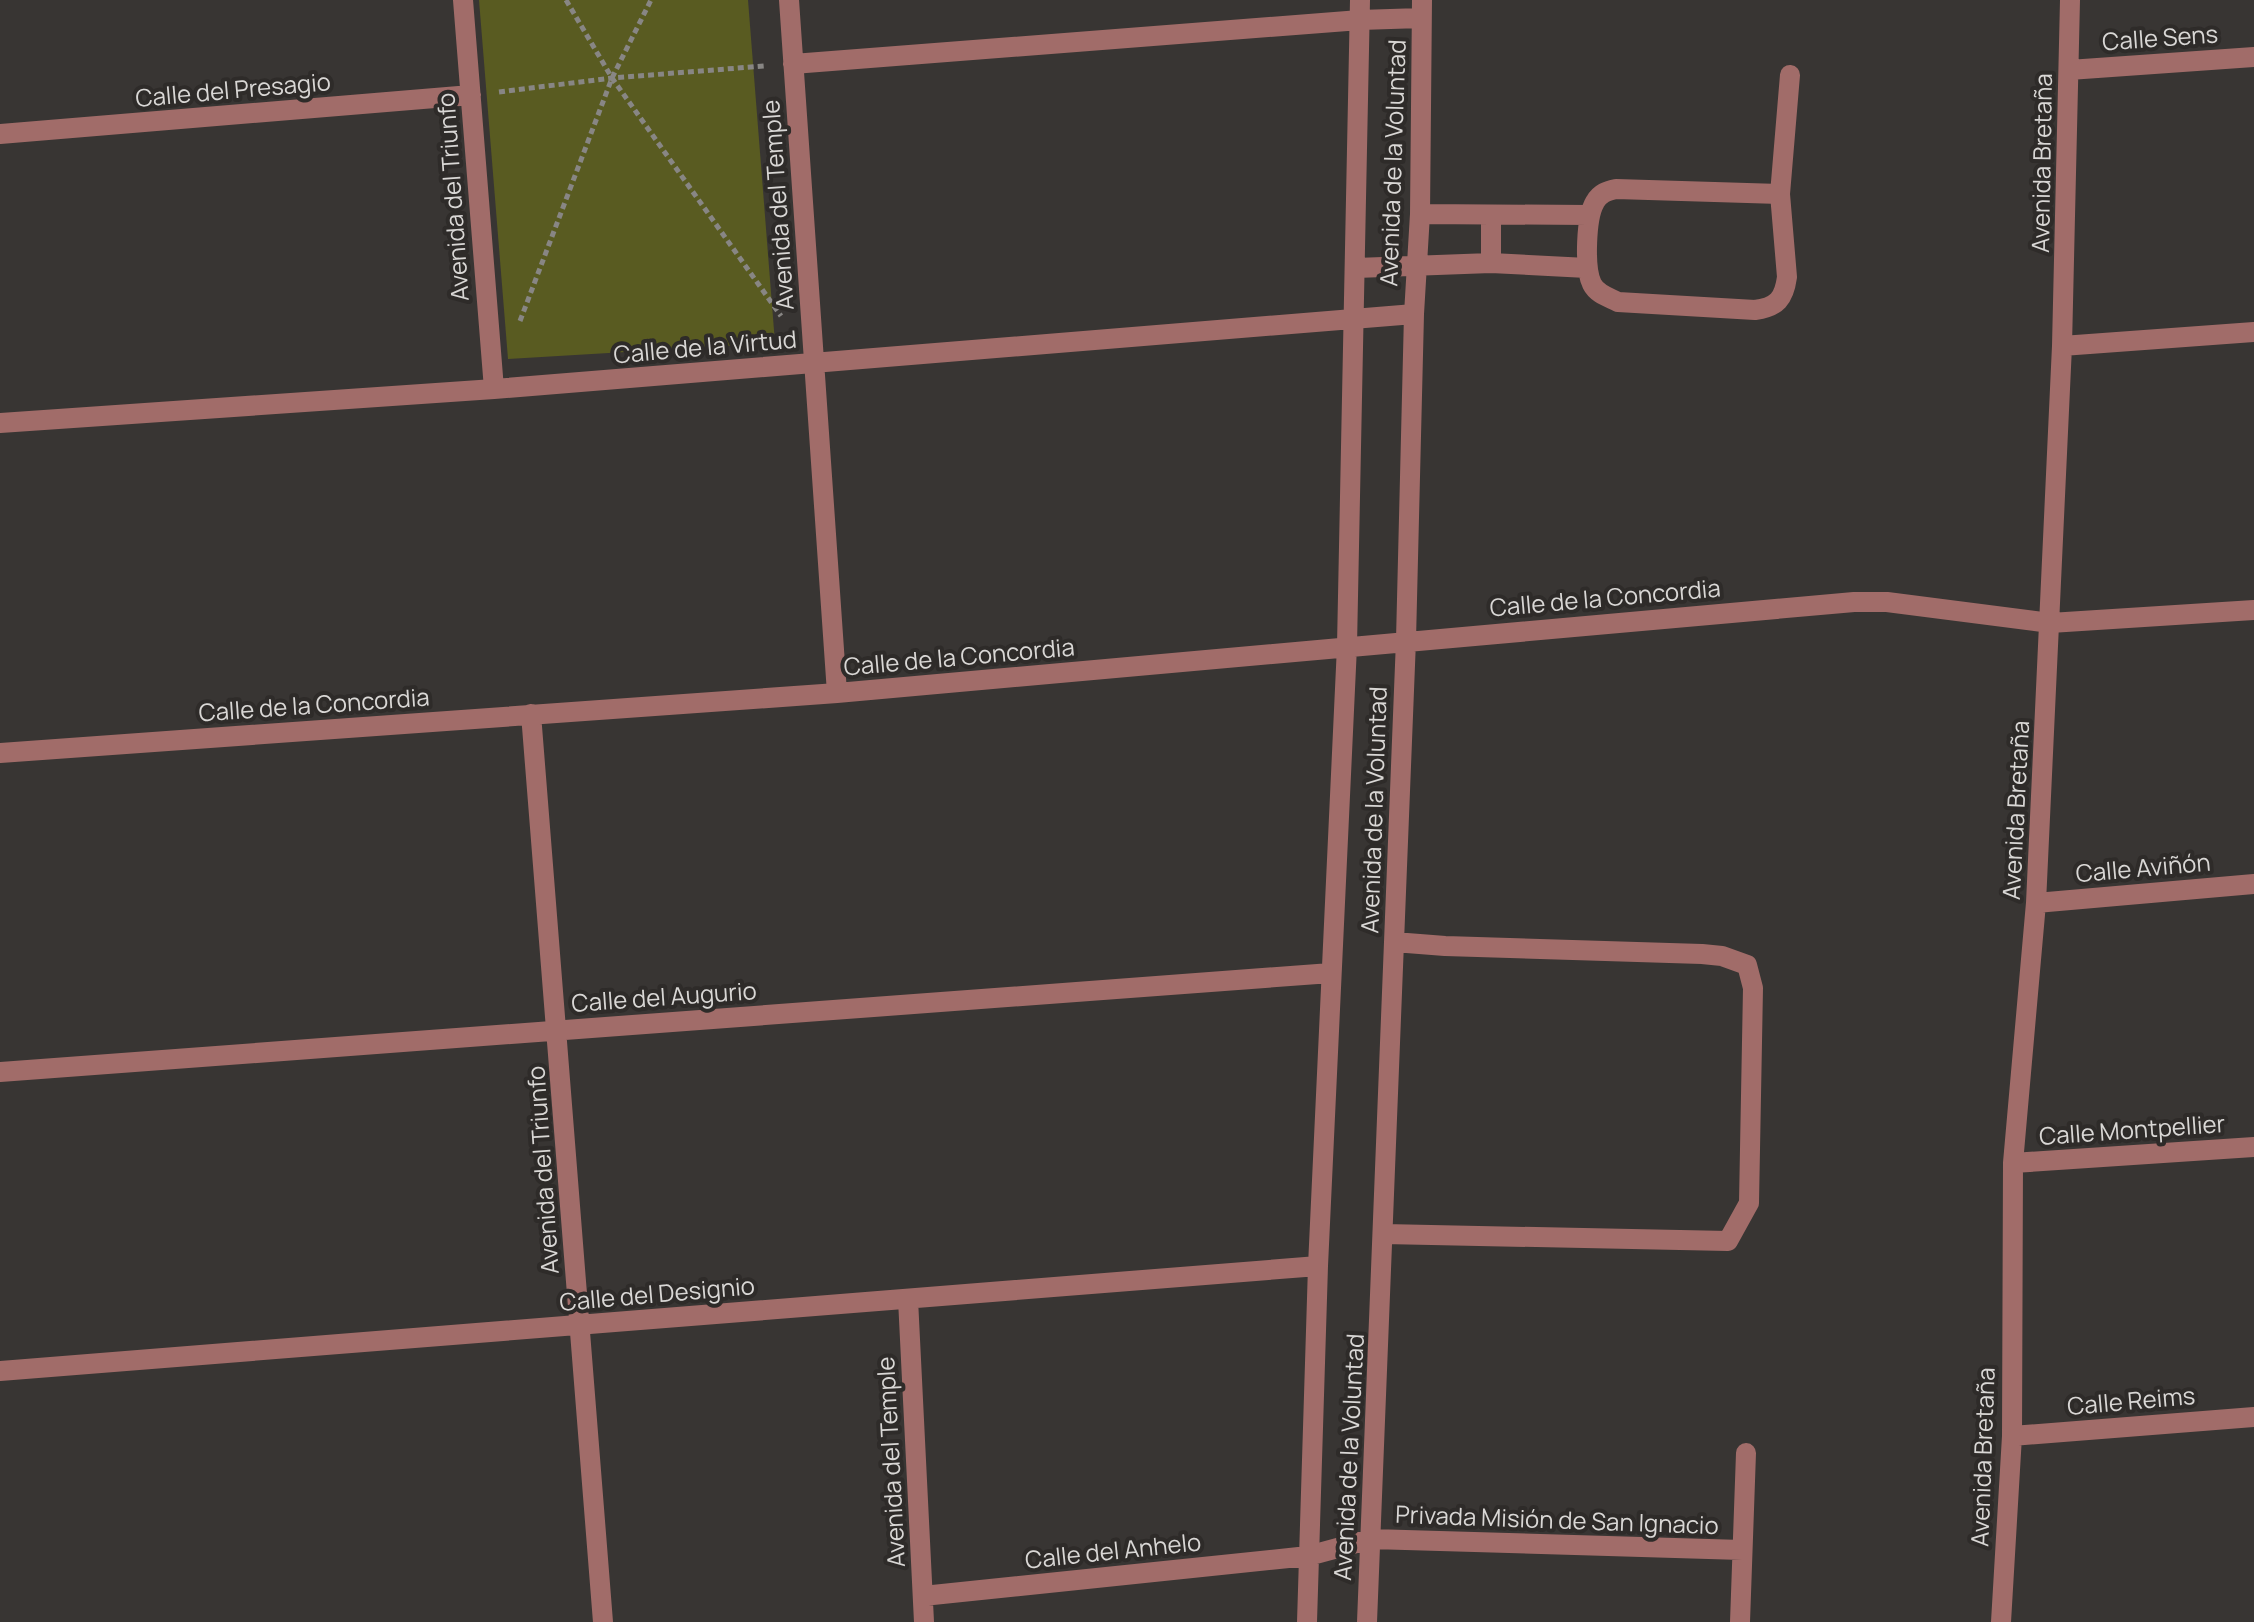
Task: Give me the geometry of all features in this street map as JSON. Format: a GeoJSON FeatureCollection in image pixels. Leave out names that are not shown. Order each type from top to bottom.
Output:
{"type":"FeatureCollection","features":[{"type":"Feature","properties":{"kind":"street","name":"Avenida del Triunfo"},"geometry":{"type":"LineString","coordinates":[[463,0],[494,389]]}},
{"type":"Feature","properties":{"kind":"street","name":"Avenida del Temple"},"geometry":{"type":"LineString","coordinates":[[789,0],[837,693]]}},
{"type":"Feature","properties":{"kind":"street","name":"Avenida Bretaña"},"geometry":{"type":"LineString","coordinates":[[2001,1622],[2012,1436],[2013,1163],[2036,903],[2050,623],[2062,346],[2070,0]]}},
{"type":"Feature","properties":{"kind":"street"},"geometry":{"type":"LineString","coordinates":[[793,64],[1360,10],[1422,9]]}},
{"type":"Feature","properties":{"kind":"street","name":"Avenida de la Voluntad"},"geometry":{"type":"LineString","coordinates":[[1367,1622],[1406,640],[1414,314],[1420,214],[1422,9]]}},
{"type":"Feature","properties":{"kind":"street","name":"Avenida de la Voluntad"},"geometry":{"type":"LineString","coordinates":[[1307,1622],[1318,1266],[1347,646],[1360,10]]}},
{"type":"Feature","properties":{"kind":"street","name":"Calle Sens"},"geometry":{"type":"LineString","coordinates":[[2069,70],[2254,57]]}},
{"type":"Feature","properties":{"kind":"street"},"geometry":{"type":"LineString","coordinates":[[1780,194],[1616,189],[1604,192],[1589,215],[1587,268],[1592,285],[1602,295],[1618,302],[1755,310],[1770,308],[1779,302],[1787,277],[1780,194],[1790,75]]}},
{"type":"Feature","properties":{"kind":"street","name":"Calle del Presagio"},"geometry":{"type":"LineString","coordinates":[[0,134],[471,95]]}},
{"type":"Feature","properties":{"kind":"street"},"geometry":{"type":"LineString","coordinates":[[1420,214],[1589,215]]}},
{"type":"Feature","properties":{"kind":"street"},"geometry":{"type":"LineString","coordinates":[[1491,215],[1491,263]]}},
{"type":"Feature","properties":{"kind":"street"},"geometry":{"type":"LineString","coordinates":[[1356,268],[1491,263],[1587,268]]}},
{"type":"Feature","properties":{"kind":"street","name":"Calle de la Virtud"},"geometry":{"type":"LineString","coordinates":[[0,423],[494,389],[1414,314]]}},
{"type":"Feature","properties":{"kind":"street"},"geometry":{"type":"LineString","coordinates":[[2062,346],[2254,332]]}},
{"type":"Feature","properties":{"kind":"street","name":"Calle de la Concordia"},"geometry":{"type":"LineString","coordinates":[[0,753],[837,693],[1854,602],[1887,602],[2050,623],[2254,610]]}},
{"type":"Feature","properties":{"kind":"street","name":"Avenida del Triunfo"},"geometry":{"type":"LineString","coordinates":[[531,714],[603,1622]]}},
{"type":"Feature","properties":{"kind":"street","name":"Calle Aviñón"},"geometry":{"type":"LineString","coordinates":[[2036,903],[2254,884]]}},
{"type":"Feature","properties":{"kind":"street"},"geometry":{"type":"LineString","coordinates":[[1384,1234],[1728,1241],[1749,1203],[1753,988],[1747,965],[1722,956],[1702,954],[1394,942]]}},
{"type":"Feature","properties":{"kind":"street","name":"Calle del Augurio"},"geometry":{"type":"LineString","coordinates":[[0,1072],[1331,973]]}},
{"type":"Feature","properties":{"kind":"street","name":"Calle Montpellier"},"geometry":{"type":"LineString","coordinates":[[2013,1163],[2254,1147]]}},
{"type":"Feature","properties":{"kind":"street","name":"Calle del Designio"},"geometry":{"type":"LineString","coordinates":[[0,1371],[1318,1266]]}},
{"type":"Feature","properties":{"kind":"street","name":"Avenida del Temple"},"geometry":{"type":"LineString","coordinates":[[908,1299],[924,1622]]}},
{"type":"Feature","properties":{"kind":"street","name":"Calle Reims"},"geometry":{"type":"LineString","coordinates":[[2012,1436],[2254,1417]]}},
{"type":"Feature","properties":{"kind":"street"},"geometry":{"type":"LineString","coordinates":[[1740,1622],[1746,1453]]}},
{"type":"Feature","properties":{"kind":"street","name":"Privada Misión de San Ignacio"},"geometry":{"type":"LineString","coordinates":[[1308,1556],[1371,1539],[1742,1550]]}},
{"type":"Feature","properties":{"kind":"street","name":"Calle del Anhelo"},"geometry":{"type":"LineString","coordinates":[[923,1596],[1308,1556]]}},
{"type":"Feature","properties":{"kind":"path"},"geometry":{"type":"LineString","coordinates":[[566,0],[612,78],[814,363]]}},
{"type":"Feature","properties":{"kind":"path"},"geometry":{"type":"LineString","coordinates":[[516,330],[612,78],[651,0]]}},
{"type":"Feature","properties":{"kind":"path"},"geometry":{"type":"LineString","coordinates":[[471,95],[612,78],[793,64]]}},
{"type":"Feature","properties":{"kind":"shaded area"},"geometry":{"type":"Polygon","coordinates":[[[479,0],[748,0],[775,343],[508,359],[479,0]]]}}]}
